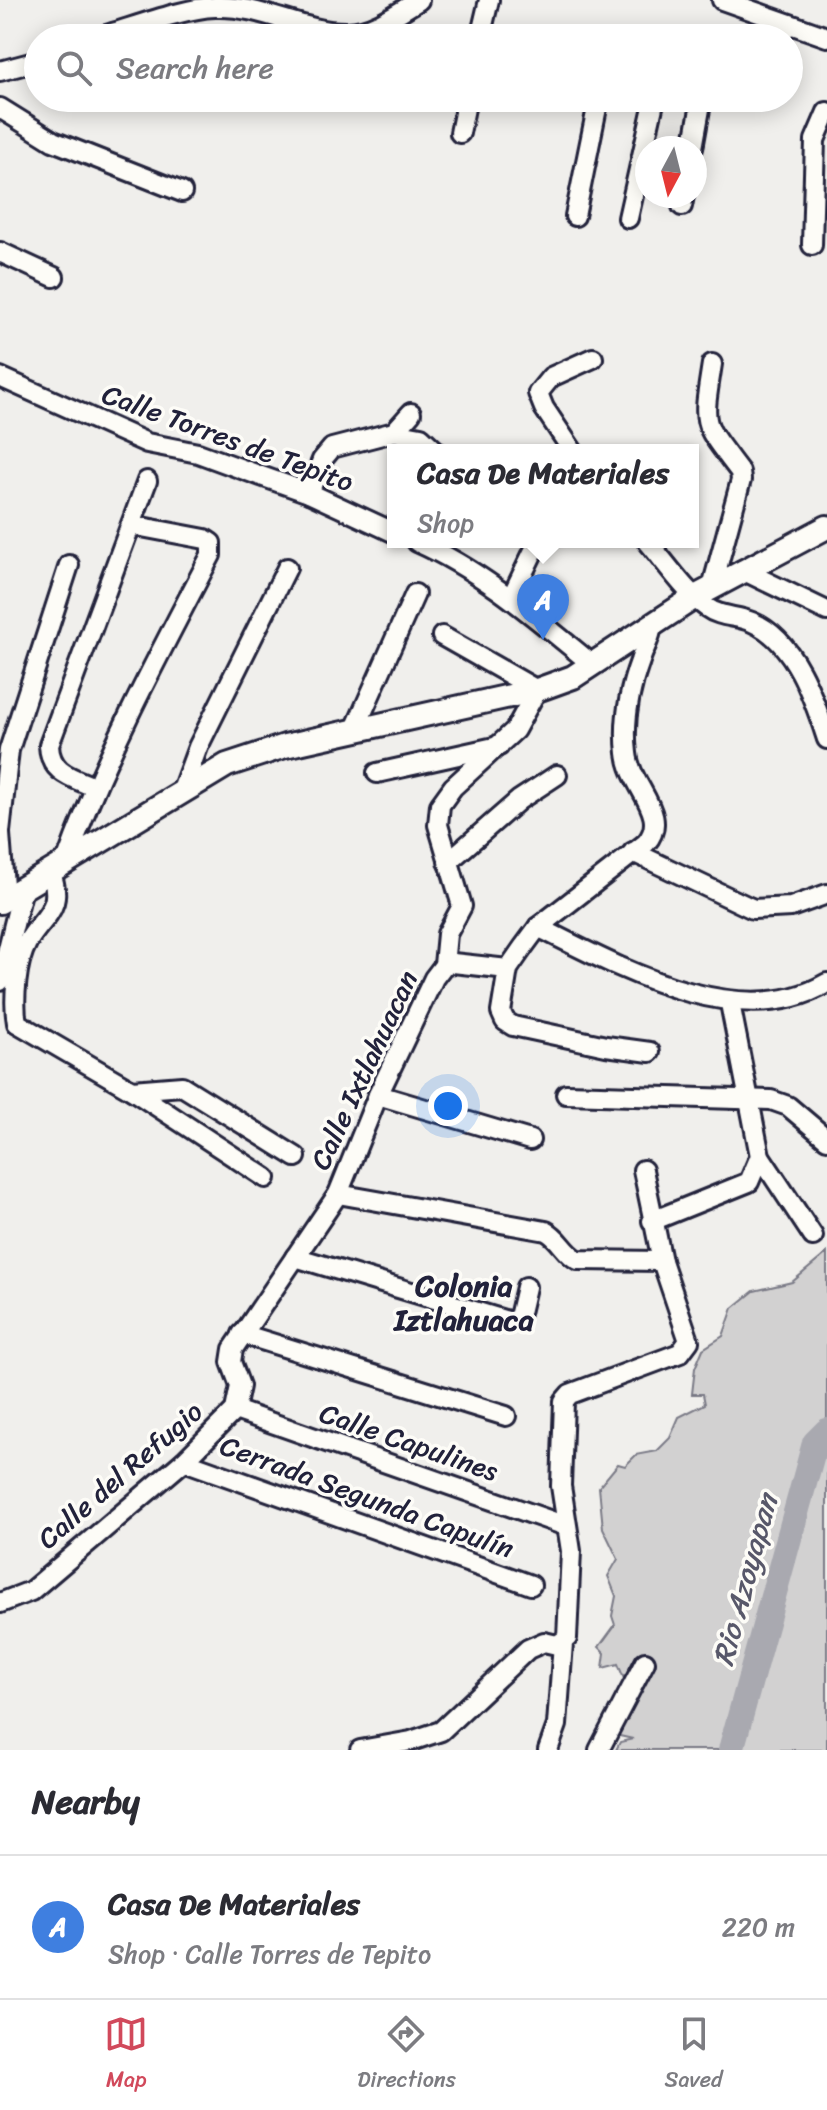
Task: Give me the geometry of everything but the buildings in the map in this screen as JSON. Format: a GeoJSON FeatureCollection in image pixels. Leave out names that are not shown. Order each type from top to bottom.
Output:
{"type":"FeatureCollection","features":[{"type":"Feature","properties":{"kind":"main road"},"geometry":{"type":"LineString","coordinates":[[9,897],[227,765],[355,729],[537,690],[593,665],[703,592],[827,527]]}},
{"type":"Feature","properties":{"kind":"street"},"geometry":{"type":"LineString","coordinates":[[379,24],[419,0]]}},
{"type":"Feature","properties":{"kind":"street"},"geometry":{"type":"LineString","coordinates":[[483,24],[489,0]]}},
{"type":"Feature","properties":{"kind":"street"},"geometry":{"type":"LineString","coordinates":[[722,0],[787,24]]}},
{"type":"Feature","properties":{"kind":"street"},"geometry":{"type":"LineString","coordinates":[[149,24],[213,7],[262,11],[312,24]]}},
{"type":"Feature","properties":{"kind":"street"},"geometry":{"type":"LineString","coordinates":[[803,29],[827,37]]}},
{"type":"Feature","properties":{"kind":"street"},"geometry":{"type":"LineString","coordinates":[[0,71],[24,65]]}},
{"type":"Feature","properties":{"kind":"street"},"geometry":{"type":"LineString","coordinates":[[0,108],[53,141],[182,192]]}},
{"type":"Feature","properties":{"kind":"street"},"geometry":{"type":"LineString","coordinates":[[460,133],[464,112]]}},
{"type":"Feature","properties":{"kind":"street"},"geometry":{"type":"LineString","coordinates":[[575,216],[596,112]]}},
{"type":"Feature","properties":{"kind":"street"},"geometry":{"type":"LineString","coordinates":[[628,218],[652,112]]}},
{"type":"Feature","properties":{"kind":"street"},"geometry":{"type":"LineString","coordinates":[[695,136],[699,112]]}},
{"type":"Feature","properties":{"kind":"street"},"geometry":{"type":"LineString","coordinates":[[812,245],[815,140],[827,112]]}},
{"type":"Feature","properties":{"kind":"street"},"geometry":{"type":"LineString","coordinates":[[0,252],[54,277]]}},
{"type":"Feature","properties":{"kind":"street"},"geometry":{"type":"LineString","coordinates":[[568,444],[544,408],[538,393],[551,377],[593,358]]}},
{"type":"Feature","properties":{"kind":"street"},"geometry":{"type":"LineString","coordinates":[[703,592],[741,480],[740,472],[706,427],[704,417],[712,364]]}},
{"type":"Feature","properties":{"kind":"street","name":"Calle Torres de Tepito"},"geometry":{"type":"LineString","coordinates":[[0,377],[147,443],[198,453],[309,493],[387,529]]}},
{"type":"Feature","properties":{"kind":"street"},"geometry":{"type":"LineString","coordinates":[[394,432],[411,413]]}},
{"type":"Feature","properties":{"kind":"street"},"geometry":{"type":"LineString","coordinates":[[309,493],[322,460],[332,448],[394,432],[421,437],[429,444]]}},
{"type":"Feature","properties":{"kind":"street"},"geometry":{"type":"LineString","coordinates":[[94,787],[55,769],[49,758],[49,745],[147,481]]}},
{"type":"Feature","properties":{"kind":"street"},"geometry":{"type":"LineString","coordinates":[[131,525],[198,537],[213,547],[94,787],[58,867],[53,910],[28,940],[22,955],[15,1010],[17,1023],[132,1090],[266,1178]]}},
{"type":"Feature","properties":{"kind":"street"},"geometry":{"type":"LineString","coordinates":[[431,548],[511,598],[593,665]]}},
{"type":"Feature","properties":{"kind":"street"},"geometry":{"type":"LineString","coordinates":[[511,598],[535,548]]}},
{"type":"Feature","properties":{"kind":"street"},"geometry":{"type":"LineString","coordinates":[[655,548],[703,592],[722,616],[750,621],[768,631],[791,659],[813,697],[827,739]]}},
{"type":"Feature","properties":{"kind":"street"},"geometry":{"type":"LineString","coordinates":[[0,981],[9,897],[0,833],[9,750],[69,565]]}},
{"type":"Feature","properties":{"kind":"street"},"geometry":{"type":"LineString","coordinates":[[181,793],[198,747],[287,568]]}},
{"type":"Feature","properties":{"kind":"street"},"geometry":{"type":"LineString","coordinates":[[742,570],[827,611]]}},
{"type":"Feature","properties":{"kind":"street"},"geometry":{"type":"LineString","coordinates":[[355,729],[415,594]]}},
{"type":"Feature","properties":{"kind":"street"},"geometry":{"type":"LineString","coordinates":[[650,1052],[513,1026],[505,1021],[501,1012],[508,969],[538,927],[652,838],[656,817],[630,770],[626,720],[632,683],[652,625]]}},
{"type":"Feature","properties":{"kind":"street"},"geometry":{"type":"LineString","coordinates":[[442,636],[537,690],[515,730],[453,787],[440,805],[438,825],[462,906],[447,934],[444,965]]}},
{"type":"Feature","properties":{"kind":"street"},"geometry":{"type":"LineString","coordinates":[[377,773],[501,745]]}},
{"type":"Feature","properties":{"kind":"street"},"geometry":{"type":"LineString","coordinates":[[448,862],[519,800],[557,775]]}},
{"type":"Feature","properties":{"kind":"street"},"geometry":{"type":"LineString","coordinates":[[633,852],[738,905],[753,909],[791,907],[827,894]]}},
{"type":"Feature","properties":{"kind":"street"},"geometry":{"type":"LineString","coordinates":[[538,927],[624,970],[730,1003],[780,999],[827,983]]}},
{"type":"Feature","properties":{"kind":"street","name":"Calle Ixtlahuacan"},"geometry":{"type":"LineString","coordinates":[[235,1410],[240,1386],[231,1356],[242,1334],[338,1194],[378,1095],[434,978],[444,965],[479,964],[508,969]]}},
{"type":"Feature","properties":{"kind":"street"},"geometry":{"type":"LineString","coordinates":[[730,1003],[760,1156],[813,1236]]}},
{"type":"Feature","properties":{"kind":"street"},"geometry":{"type":"LineString","coordinates":[[132,1090],[182,1086],[296,1157]]}},
{"type":"Feature","properties":{"kind":"street"},"geometry":{"type":"LineString","coordinates":[[566,1094],[771,1100],[788,1106],[827,1139]]}},
{"type":"Feature","properties":{"kind":"street"},"geometry":{"type":"LineString","coordinates":[[378,1095],[530,1140]]}},
{"type":"Feature","properties":{"kind":"street"},"geometry":{"type":"LineString","coordinates":[[652,1221],[749,1182],[760,1156]]}},
{"type":"Feature","properties":{"kind":"street"},"geometry":{"type":"LineString","coordinates":[[548,1750],[557,1725],[563,1643],[567,1638],[571,1551],[561,1486],[564,1401],[570,1394],[680,1353],[688,1347],[689,1335],[662,1261],[643,1170]]}},
{"type":"Feature","properties":{"kind":"street"},"geometry":{"type":"LineString","coordinates":[[338,1194],[546,1231],[555,1235],[568,1255],[578,1260],[662,1261]]}},
{"type":"Feature","properties":{"kind":"street"},"geometry":{"type":"LineString","coordinates":[[295,1257],[511,1322],[519,1317],[526,1287]]}},
{"type":"Feature","properties":{"kind":"street"},"geometry":{"type":"LineString","coordinates":[[242,1334],[506,1416]]}},
{"type":"Feature","properties":{"kind":"street","name":"Calle Capulines"},"geometry":{"type":"LineString","coordinates":[[235,1410],[566,1526]]}},
{"type":"Feature","properties":{"kind":"street","name":"Calle del Refugio"},"geometry":{"type":"LineString","coordinates":[[0,1603],[31,1591],[184,1461],[235,1410]]}},
{"type":"Feature","properties":{"kind":"street","name":"Cerrada Segunda Capulín"},"geometry":{"type":"LineString","coordinates":[[184,1461],[531,1585]]}},
{"type":"Feature","properties":{"kind":"street"},"geometry":{"type":"LineString","coordinates":[[360,1750],[420,1739],[441,1731],[528,1649],[544,1642],[563,1643]]}},
{"type":"Feature","properties":{"kind":"street"},"geometry":{"type":"LineString","coordinates":[[599,1750],[645,1662]]}},
{"type":"Feature","properties":{"kind":"shaded area"},"geometry":{"type":"Polygon","coordinates":[[[827,1253],[827,1750],[616,1750],[620,1742],[633,1739],[615,1735],[637,1691],[627,1686],[618,1664],[603,1668],[605,1653],[599,1647],[615,1625],[612,1616],[616,1596],[608,1576],[618,1559],[603,1528],[599,1487],[618,1464],[625,1466],[636,1455],[657,1451],[670,1438],[679,1417],[705,1404],[703,1394],[692,1394],[695,1368],[703,1349],[723,1336],[733,1308],[754,1291],[792,1282],[827,1253]]]}},
{"type":"Feature","properties":{"kind":"waterway","name":"Rio Azoyapan"},"geometry":{"type":"LineString","coordinates":[[731,1750],[815,1443],[827,1431]]}},
{"type":"Feature","properties":{"kind":"place","name":"Casa De Materiales"},"geometry":{"type":"Point","coordinates":[543,640]}},
{"type":"Feature","properties":{"kind":"district","name":"Colonia Iztlahuaca"},"geometry":{"type":"Point","coordinates":[464,1303]}}]}
